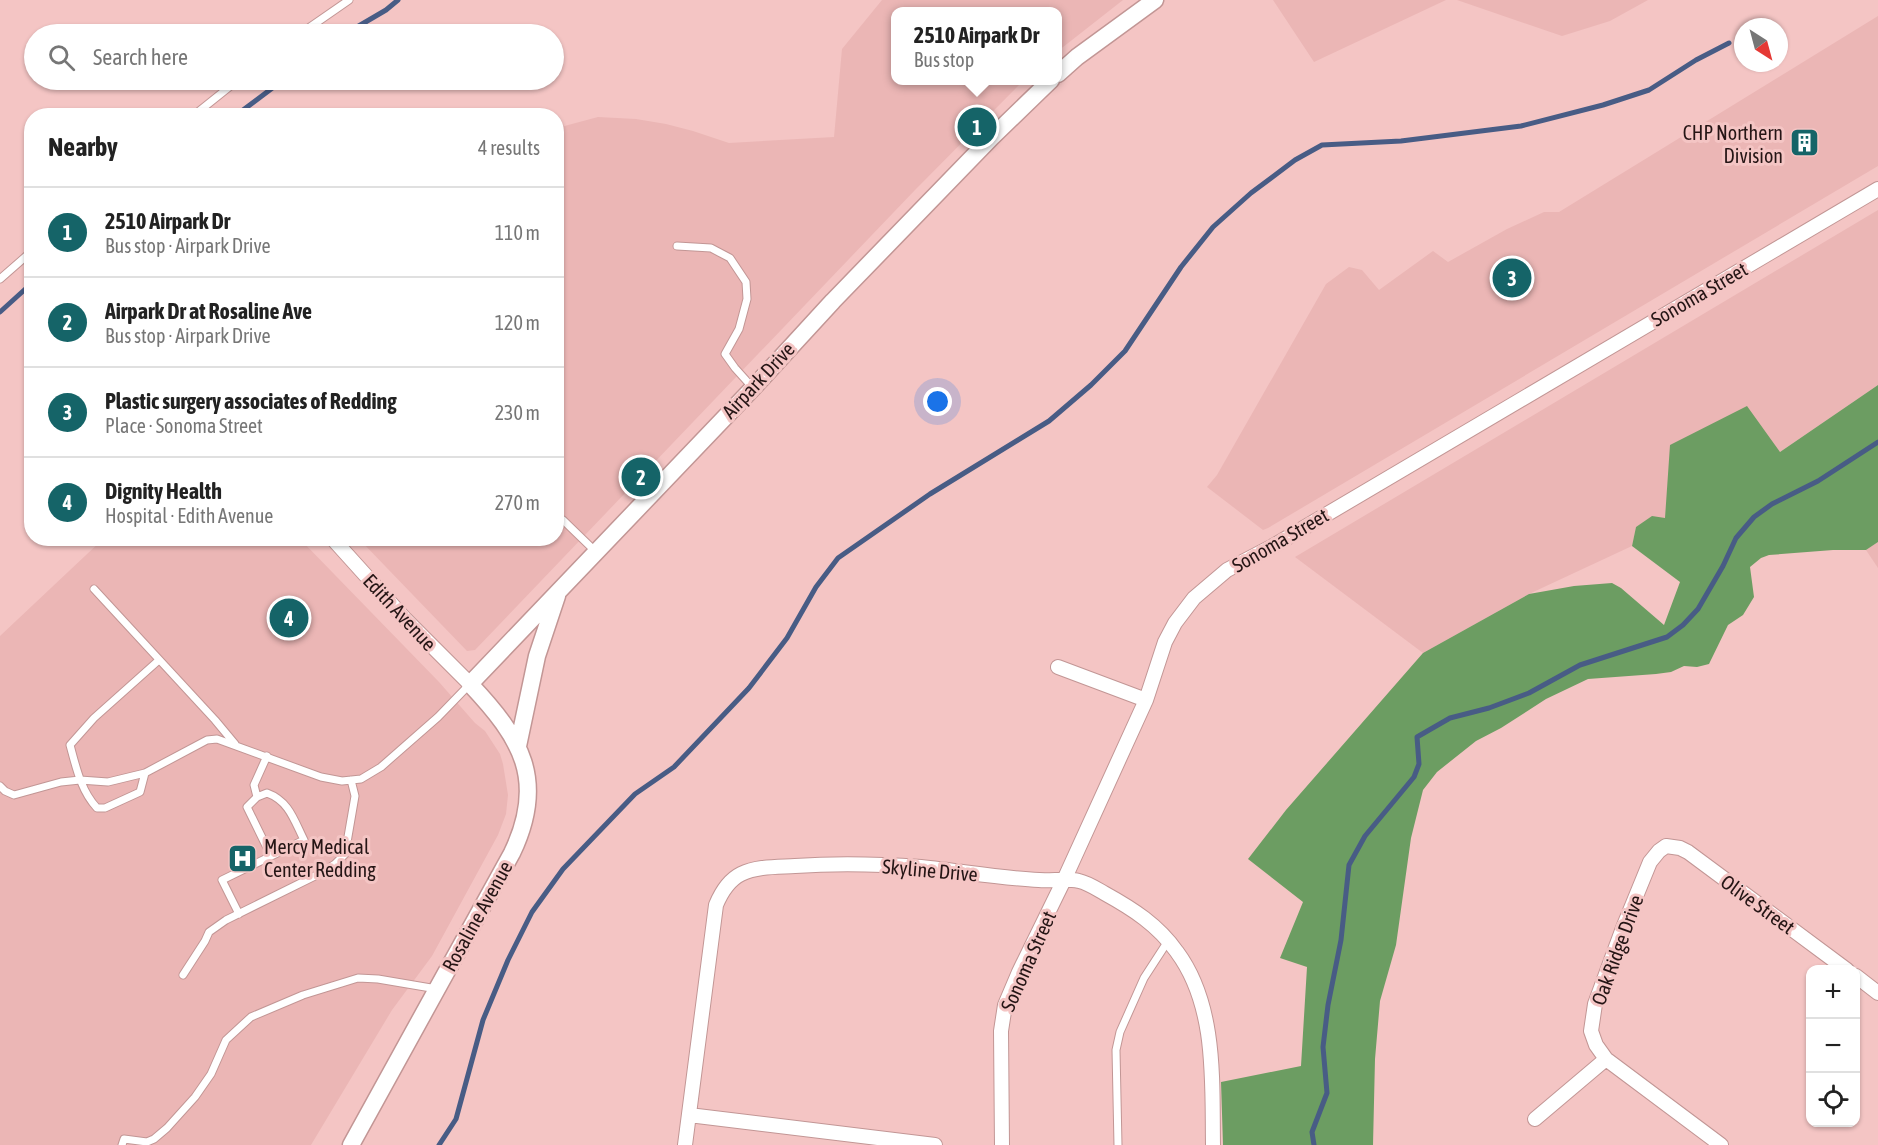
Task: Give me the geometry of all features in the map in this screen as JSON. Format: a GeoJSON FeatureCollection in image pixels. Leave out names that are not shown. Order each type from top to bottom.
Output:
{"type":"FeatureCollection","features":[{"type":"Feature","properties":{"kind":"street"},"geometry":{"type":"LineString","coordinates":[[1062,70],[1155,0]]}},
{"type":"Feature","properties":{"kind":"street","name":"Airpark Drive"},"geometry":{"type":"LineString","coordinates":[[470,684],[753,388],[832,301],[1047,85]]}},
{"type":"Feature","properties":{"kind":"street","name":"Sonoma Street"},"geometry":{"type":"LineString","coordinates":[[1002,1145],[1002,1018],[1005,1005],[1146,700],[1165,642],[1175,623],[1194,598],[1227,570],[1273,546],[1878,189]]}},
{"type":"Feature","properties":{"kind":"street","name":"Edith Avenue"},"geometry":{"type":"LineString","coordinates":[[339,546],[405,619],[470,684]]}},
{"type":"Feature","properties":{"kind":"street"},"geometry":{"type":"LineString","coordinates":[[518,746],[537,656],[559,591]]}},
{"type":"Feature","properties":{"kind":"street"},"geometry":{"type":"LineString","coordinates":[[1058,668],[1146,700]]}},
{"type":"Feature","properties":{"kind":"street","name":"Rosaline Avenue"},"geometry":{"type":"LineString","coordinates":[[351,1145],[512,853],[524,824],[528,803],[528,780],[518,746],[503,721],[470,684]]}},
{"type":"Feature","properties":{"kind":"street","name":"Olive Street"},"geometry":{"type":"LineString","coordinates":[[1666,846],[1688,852],[1842,965]]}},
{"type":"Feature","properties":{"kind":"street","name":"Oak Ridge Drive"},"geometry":{"type":"LineString","coordinates":[[1666,846],[1650,862],[1623,928],[1595,1004],[1591,1031],[1596,1045],[1606,1059],[1721,1145]]}},
{"type":"Feature","properties":{"kind":"street","name":"Skyline Drive"},"geometry":{"type":"LineString","coordinates":[[685,1145],[716,905],[726,888],[740,874],[756,869],[841,864],[920,867],[1040,880],[1080,881],[1125,904],[1152,924],[1187,967],[1202,1004],[1210,1051],[1213,1145]]}},
{"type":"Feature","properties":{"kind":"street"},"geometry":{"type":"LineString","coordinates":[[1860,979],[1878,993]]}},
{"type":"Feature","properties":{"kind":"street"},"geometry":{"type":"LineString","coordinates":[[1535,1119],[1606,1059]]}},
{"type":"Feature","properties":{"kind":"street"},"geometry":{"type":"LineString","coordinates":[[689,1115],[935,1145]]}},
{"type":"Feature","properties":{"kind":"lane"},"geometry":{"type":"LineString","coordinates":[[314,24],[349,0]]}},
{"type":"Feature","properties":{"kind":"lane"},"geometry":{"type":"LineString","coordinates":[[203,108],[226,90]]}},
{"type":"Feature","properties":{"kind":"lane"},"geometry":{"type":"LineString","coordinates":[[677,246],[711,248],[729,258],[746,282],[747,299],[739,329],[725,354],[753,388]]}},
{"type":"Feature","properties":{"kind":"lane"},"geometry":{"type":"LineString","coordinates":[[0,279],[24,258]]}},
{"type":"Feature","properties":{"kind":"lane"},"geometry":{"type":"LineString","coordinates":[[564,521],[596,552]]}},
{"type":"Feature","properties":{"kind":"lane"},"geometry":{"type":"LineString","coordinates":[[94,589],[235,744]]}},
{"type":"Feature","properties":{"kind":"lane"},"geometry":{"type":"LineString","coordinates":[[144,773],[140,792],[105,808],[97,808],[80,780],[70,745],[94,718],[159,660]]}},
{"type":"Feature","properties":{"kind":"lane"},"geometry":{"type":"LineString","coordinates":[[0,786],[14,795],[61,782],[80,780],[108,782],[144,773],[207,740],[217,739],[321,777],[334,780],[361,779],[381,767],[438,717],[470,684]]}},
{"type":"Feature","properties":{"kind":"lane"},"geometry":{"type":"LineString","coordinates":[[257,797],[254,785],[267,756]]}},
{"type":"Feature","properties":{"kind":"lane"},"geometry":{"type":"LineString","coordinates":[[183,975],[209,932],[239,914],[323,872],[345,854],[355,796],[351,780]]}},
{"type":"Feature","properties":{"kind":"lane"},"geometry":{"type":"LineString","coordinates":[[239,914],[222,880],[272,856],[304,840],[285,804],[277,797],[267,793],[257,797],[247,807],[272,856]]}},
{"type":"Feature","properties":{"kind":"lane"},"geometry":{"type":"LineString","coordinates":[[1118,1145],[1116,1050],[1120,1032],[1144,978],[1168,941]]}},
{"type":"Feature","properties":{"kind":"lane"},"geometry":{"type":"LineString","coordinates":[[122,1145],[123,1139],[147,1142],[167,1128],[195,1097],[211,1074],[226,1040],[251,1017],[303,995],[358,978],[437,989]]}},
{"type":"Feature","properties":{"kind":"shaded area"},"geometry":{"type":"Polygon","coordinates":[[[882,0],[1123,0],[1062,48],[1062,7],[891,7],[891,85],[1019,85],[915,190],[475,650],[467,651],[366,546],[564,546],[564,126],[598,117],[636,119],[666,124],[729,143],[834,137],[842,49],[882,0]]]}},
{"type":"Feature","properties":{"kind":"shaded area"},"geometry":{"type":"Polygon","coordinates":[[[1273,0],[1446,0],[1314,62],[1273,0]]]}},
{"type":"Feature","properties":{"kind":"shaded area"},"geometry":{"type":"Polygon","coordinates":[[[1457,0],[1648,0],[1610,21],[1562,36],[1457,0]]]}},
{"type":"Feature","properties":{"kind":"shaded area"},"geometry":{"type":"Polygon","coordinates":[[[1878,16],[1878,166],[1268,528],[1263,530],[1207,487],[1217,475],[1326,284],[1349,267],[1362,270],[1379,290],[1433,251],[1448,262],[1507,229],[1544,212],[1559,212],[1878,16]]]}},
{"type":"Feature","properties":{"kind":"shaded area"},"geometry":{"type":"Polygon","coordinates":[[[1878,210],[1878,385],[1780,452],[1665,519],[1636,527],[1632,546],[1529,594],[1423,653],[1295,557],[1878,210]]]}},
{"type":"Feature","properties":{"kind":"shaded area"},"geometry":{"type":"Polygon","coordinates":[[[1878,542],[1878,568],[1866,550],[1878,542]]]}},
{"type":"Feature","properties":{"kind":"shaded area","name":"Mercy Medical Center Redding"},"geometry":{"type":"Polygon","coordinates":[[[96,546],[307,546],[485,731],[500,754],[508,795],[506,814],[498,835],[432,956],[392,1010],[311,1145],[0,1145],[0,636],[96,546]]]}},
{"type":"Feature","properties":{"kind":"green space"},"geometry":{"type":"Polygon","coordinates":[[[1878,385],[1878,542],[1866,550],[1833,550],[1769,555],[1761,558],[1750,567],[1754,597],[1743,615],[1728,625],[1709,664],[1697,667],[1684,666],[1671,672],[1656,674],[1588,679],[1546,699],[1476,741],[1437,772],[1423,790],[1411,838],[1396,945],[1380,1001],[1375,1059],[1373,1145],[1223,1145],[1221,1082],[1301,1066],[1307,967],[1280,958],[1303,902],[1248,859],[1286,810],[1423,653],[1529,594],[1574,586],[1612,583],[1664,625],[1680,582],[1632,546],[1636,527],[1652,516],[1665,518],[1670,445],[1747,406],[1780,452],[1878,385]]]}},
{"type":"Feature","properties":{"kind":"waterway"},"geometry":{"type":"LineString","coordinates":[[362,24],[398,0]]}},
{"type":"Feature","properties":{"kind":"waterway"},"geometry":{"type":"LineString","coordinates":[[439,1145],[456,1119],[483,1020],[508,960],[532,912],[563,869],[635,794],[674,767],[749,688],[787,638],[816,587],[838,558],[930,494],[1049,421],[1091,385],[1125,351],[1181,267],[1213,227],[1251,193],[1295,160],[1322,145],[1401,141],[1521,126],[1603,105],[1649,90],[1696,60],[1729,43]]}},
{"type":"Feature","properties":{"kind":"waterway"},"geometry":{"type":"LineString","coordinates":[[246,108],[270,90]]}},
{"type":"Feature","properties":{"kind":"waterway"},"geometry":{"type":"LineString","coordinates":[[0,312],[24,290]]}},
{"type":"Feature","properties":{"kind":"waterway"},"geometry":{"type":"LineString","coordinates":[[1314,1145],[1312,1132],[1327,1093],[1323,1047],[1328,1005],[1341,940],[1349,865],[1365,836],[1414,777],[1419,764],[1417,737],[1450,718],[1489,708],[1529,693],[1580,665],[1667,637],[1683,625],[1698,609],[1736,538],[1754,517],[1772,504],[1818,481],[1878,442]]}},
{"type":"Feature","properties":{"kind":"place","name":"2510 Airpark Dr"},"geometry":{"type":"Point","coordinates":[977,127]}},
{"type":"Feature","properties":{"kind":"place","name":"CHP Northern Division"},"geometry":{"type":"Point","coordinates":[1804,143]}},
{"type":"Feature","properties":{"kind":"place","name":"Plastic surgery associates of Redding"},"geometry":{"type":"Point","coordinates":[1512,278]}},
{"type":"Feature","properties":{"kind":"place","name":"Airpark Dr at Rosaline Ave"},"geometry":{"type":"Point","coordinates":[641,477]}},
{"type":"Feature","properties":{"kind":"place","name":"Dignity Health"},"geometry":{"type":"Point","coordinates":[289,618]}},
{"type":"Feature","properties":{"kind":"place","name":"Mercy Medical Center Redding"},"geometry":{"type":"Point","coordinates":[243,858]}}]}
